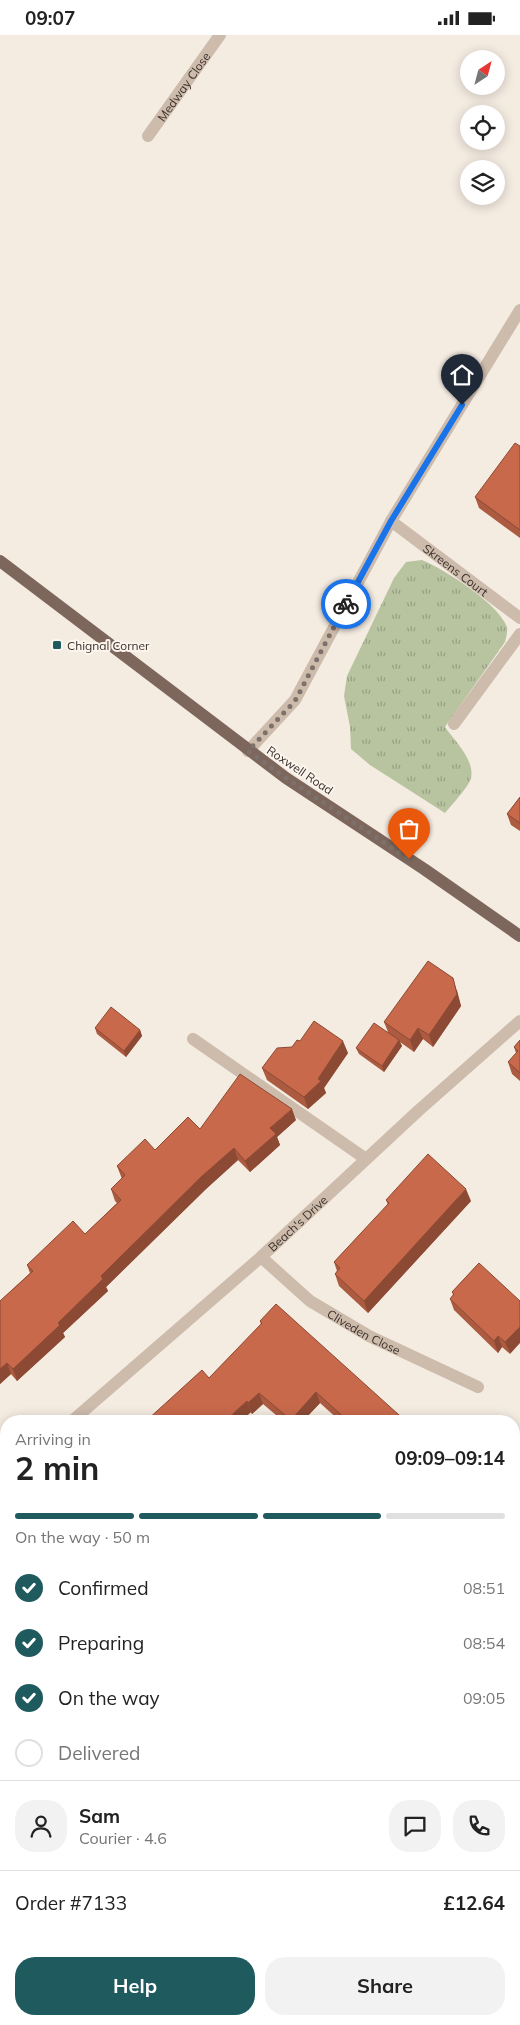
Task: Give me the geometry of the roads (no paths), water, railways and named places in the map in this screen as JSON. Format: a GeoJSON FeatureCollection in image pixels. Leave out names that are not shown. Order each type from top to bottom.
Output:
{"type":"FeatureCollection","features":[{"type":"Feature","properties":{"kind":"main road","name":"Roxwell Road"},"geometry":{"type":"LineString","coordinates":[[0,561],[248,751],[520,936]]}},
{"type":"Feature","properties":{"kind":"street","name":"Medway Close"},"geometry":{"type":"LineString","coordinates":[[148,137],[220,35]]}},
{"type":"Feature","properties":{"kind":"street"},"geometry":{"type":"LineString","coordinates":[[248,751],[295,701],[391,521],[520,310]]}},
{"type":"Feature","properties":{"kind":"street","name":"Skreens Court"},"geometry":{"type":"LineString","coordinates":[[391,521],[520,618]]}},
{"type":"Feature","properties":{"kind":"street"},"geometry":{"type":"LineString","coordinates":[[454,724],[520,634]]}},
{"type":"Feature","properties":{"kind":"street","name":"Beach's Drive"},"geometry":{"type":"LineString","coordinates":[[79,1415],[261,1257],[418,1111],[520,1021]]}},
{"type":"Feature","properties":{"kind":"street"},"geometry":{"type":"LineString","coordinates":[[193,1039],[366,1159]]}},
{"type":"Feature","properties":{"kind":"street","name":"Cliveden Close"},"geometry":{"type":"LineString","coordinates":[[261,1257],[310,1301],[369,1336],[478,1387]]}},
{"type":"Feature","properties":{"kind":"place","name":"Chignal Corner"},"geometry":{"type":"Point","coordinates":[57,645]}}]}
